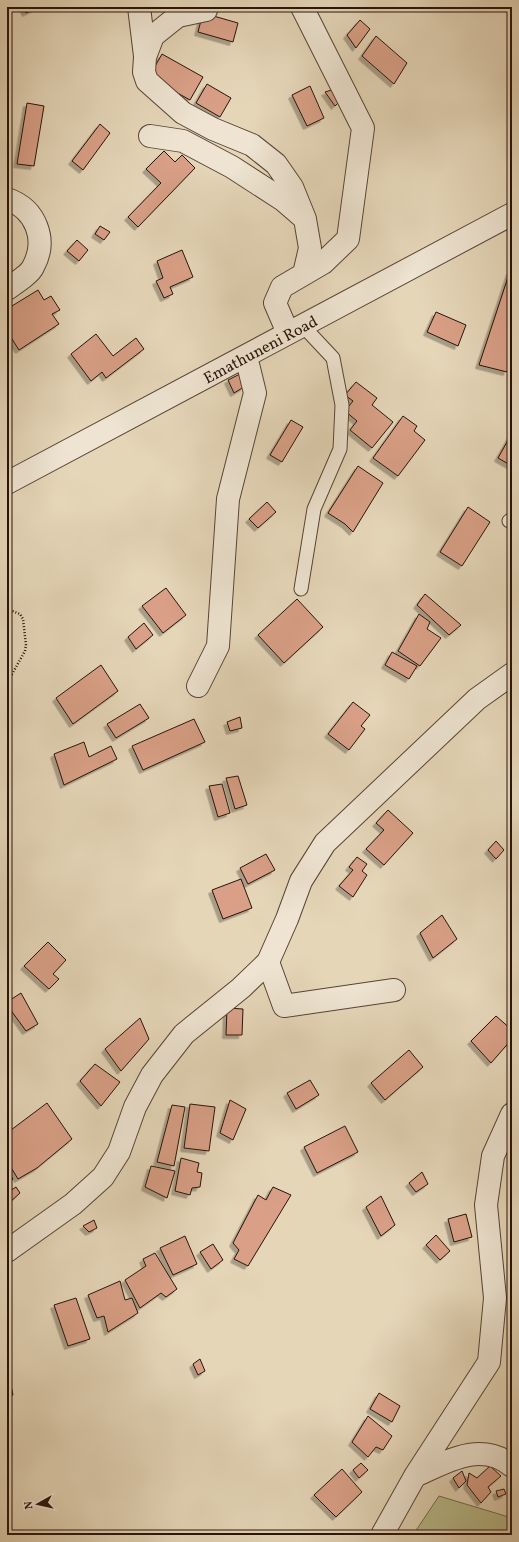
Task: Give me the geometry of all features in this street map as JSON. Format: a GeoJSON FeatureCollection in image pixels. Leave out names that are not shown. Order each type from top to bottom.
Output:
{"type":"FeatureCollection","features":[{"type":"Feature","properties":{"kind":"street"},"geometry":{"type":"LineString","coordinates":[[139,7],[145,57],[144,72],[147,81],[183,113],[213,129],[252,144],[276,164],[292,188],[305,220],[310,248],[304,274]]}},
{"type":"Feature","properties":{"kind":"street"},"geometry":{"type":"LineString","coordinates":[[296,330],[275,303],[282,288],[323,263],[348,239],[364,128],[302,7]]}},
{"type":"Feature","properties":{"kind":"street"},"geometry":{"type":"LineString","coordinates":[[145,57],[153,36],[160,29],[178,16],[206,10]]}},
{"type":"Feature","properties":{"kind":"street"},"geometry":{"type":"LineString","coordinates":[[150,136],[183,141],[232,167],[283,200],[305,220]]}},
{"type":"Feature","properties":{"kind":"street"},"geometry":{"type":"LineString","coordinates":[[7,199],[12,200],[30,213],[39,231],[40,251],[33,269],[7,289]]}},
{"type":"Feature","properties":{"kind":"street","name":"Emathuneni Road"},"geometry":{"type":"LineString","coordinates":[[7,483],[512,214]]}},
{"type":"Feature","properties":{"kind":"street"},"geometry":{"type":"LineString","coordinates":[[198,686],[218,646],[228,499],[255,393],[246,356]]}},
{"type":"Feature","properties":{"kind":"street"},"geometry":{"type":"LineString","coordinates":[[7,1251],[73,1204],[103,1177],[119,1152],[136,1107],[152,1075],[184,1034],[241,988],[268,962],[287,919],[301,881],[325,843],[477,699],[512,674]]}},
{"type":"Feature","properties":{"kind":"street"},"geometry":{"type":"LineString","coordinates":[[268,962],[284,1006],[394,990]]}},
{"type":"Feature","properties":{"kind":"street"},"geometry":{"type":"LineString","coordinates":[[382,1535],[415,1476],[489,1362],[495,1298],[486,1205],[493,1156],[512,1114]]}},
{"type":"Feature","properties":{"kind":"street"},"geometry":{"type":"LineString","coordinates":[[415,1476],[458,1456],[480,1454],[494,1456],[512,1466]]}},
{"type":"Feature","properties":{"kind":"lane"},"geometry":{"type":"LineString","coordinates":[[296,330],[334,358],[342,405],[340,450],[314,509],[301,589]]}},
{"type":"Feature","properties":{"kind":"path"},"geometry":{"type":"LineString","coordinates":[[7,608],[20,614],[23,619],[26,645],[25,651],[7,683]]}},
{"type":"Feature","properties":{"kind":"green space"},"geometry":{"type":"Polygon","coordinates":[[[439,1496],[512,1518],[512,1535],[413,1535],[439,1496]]]}},
{"type":"Feature","properties":{"kind":"building"},"geometry":{"type":"Polygon","coordinates":[[[23,7],[38,7],[26,13],[23,7]]]}},
{"type":"Feature","properties":{"kind":"building"},"geometry":{"type":"Polygon","coordinates":[[[203,13],[238,23],[233,42],[198,32],[203,13]]]}},
{"type":"Feature","properties":{"kind":"building"},"geometry":{"type":"Polygon","coordinates":[[[360,20],[370,29],[356,48],[347,35],[360,20]]]}},
{"type":"Feature","properties":{"kind":"building"},"geometry":{"type":"Polygon","coordinates":[[[376,36],[407,63],[394,84],[362,56],[376,36]]]}},
{"type":"Feature","properties":{"kind":"building"},"geometry":{"type":"Polygon","coordinates":[[[162,54],[203,77],[190,100],[149,77],[162,54]]]}},
{"type":"Feature","properties":{"kind":"building"},"geometry":{"type":"Polygon","coordinates":[[[207,84],[231,98],[220,117],[196,103],[207,84]]]}},
{"type":"Feature","properties":{"kind":"building"},"geometry":{"type":"Polygon","coordinates":[[[310,86],[324,118],[307,126],[292,95],[310,86]]]}},
{"type":"Feature","properties":{"kind":"building"},"geometry":{"type":"Polygon","coordinates":[[[335,89],[342,99],[335,106],[325,92],[335,89]]]}},
{"type":"Feature","properties":{"kind":"building"},"geometry":{"type":"Polygon","coordinates":[[[27,103],[44,106],[34,166],[17,164],[27,103]]]}},
{"type":"Feature","properties":{"kind":"building"},"geometry":{"type":"Polygon","coordinates":[[[100,124],[110,133],[83,170],[72,161],[100,124]]]}},
{"type":"Feature","properties":{"kind":"building"},"geometry":{"type":"Polygon","coordinates":[[[164,151],[175,162],[182,155],[195,168],[138,227],[128,217],[161,183],[146,169],[164,151]]]}},
{"type":"Feature","properties":{"kind":"building"},"geometry":{"type":"Polygon","coordinates":[[[100,226],[110,232],[104,240],[95,234],[100,226]]]}},
{"type":"Feature","properties":{"kind":"building"},"geometry":{"type":"Polygon","coordinates":[[[77,240],[88,250],[79,261],[67,251],[77,240]]]}},
{"type":"Feature","properties":{"kind":"building"},"geometry":{"type":"Polygon","coordinates":[[[182,250],[193,277],[170,287],[173,294],[164,298],[156,281],[163,278],[157,261],[182,250]]]}},
{"type":"Feature","properties":{"kind":"building"},"geometry":{"type":"Polygon","coordinates":[[[510,271],[512,271],[512,351],[507,372],[479,365],[510,271]]]}},
{"type":"Feature","properties":{"kind":"building"},"geometry":{"type":"Polygon","coordinates":[[[38,290],[44,300],[51,296],[60,310],[52,314],[59,324],[19,350],[7,331],[7,309],[38,290]]]}},
{"type":"Feature","properties":{"kind":"building"},"geometry":{"type":"Polygon","coordinates":[[[436,312],[466,325],[458,346],[427,332],[436,312]]]}},
{"type":"Feature","properties":{"kind":"building"},"geometry":{"type":"Polygon","coordinates":[[[96,334],[113,356],[136,338],[144,349],[106,378],[102,372],[91,381],[71,354],[96,334]]]}},
{"type":"Feature","properties":{"kind":"building"},"geometry":{"type":"Polygon","coordinates":[[[242,373],[244,387],[234,393],[228,380],[242,373]]]}},
{"type":"Feature","properties":{"kind":"building"},"geometry":{"type":"Polygon","coordinates":[[[356,382],[377,398],[372,405],[393,422],[372,448],[350,430],[357,421],[345,411],[353,401],[345,395],[356,382]]]}},
{"type":"Feature","properties":{"kind":"building"},"geometry":{"type":"Polygon","coordinates":[[[403,416],[417,426],[414,431],[425,440],[398,476],[373,458],[403,416]]]}},
{"type":"Feature","properties":{"kind":"building"},"geometry":{"type":"Polygon","coordinates":[[[291,420],[303,427],[282,462],[270,455],[291,420]]]}},
{"type":"Feature","properties":{"kind":"building"},"geometry":{"type":"Polygon","coordinates":[[[512,433],[512,466],[498,458],[512,433]]]}},
{"type":"Feature","properties":{"kind":"building"},"geometry":{"type":"Polygon","coordinates":[[[358,466],[383,483],[353,532],[345,524],[328,513],[358,466]]]}},
{"type":"Feature","properties":{"kind":"building"},"geometry":{"type":"Polygon","coordinates":[[[267,502],[276,512],[258,528],[249,519],[267,502]]]}},
{"type":"Feature","properties":{"kind":"building"},"geometry":{"type":"Polygon","coordinates":[[[468,507],[490,522],[462,566],[440,552],[468,507]]]}},
{"type":"Feature","properties":{"kind":"building"},"geometry":{"type":"Polygon","coordinates":[[[166,588],[186,615],[163,633],[142,606],[166,588]]]}},
{"type":"Feature","properties":{"kind":"building"},"geometry":{"type":"Polygon","coordinates":[[[425,594],[461,625],[449,635],[417,605],[425,594]]]}},
{"type":"Feature","properties":{"kind":"building"},"geometry":{"type":"Polygon","coordinates":[[[297,599],[323,627],[284,663],[258,635],[297,599]]]}},
{"type":"Feature","properties":{"kind":"building"},"geometry":{"type":"Polygon","coordinates":[[[419,614],[430,622],[427,629],[441,638],[420,666],[398,651],[419,614]]]}},
{"type":"Feature","properties":{"kind":"building"},"geometry":{"type":"Polygon","coordinates":[[[144,623],[153,635],[136,649],[128,637],[144,623]]]}},
{"type":"Feature","properties":{"kind":"building"},"geometry":{"type":"Polygon","coordinates":[[[392,652],[417,666],[409,679],[385,665],[392,652]]]}},
{"type":"Feature","properties":{"kind":"building"},"geometry":{"type":"Polygon","coordinates":[[[101,665],[118,691],[73,724],[56,698],[101,665]]]}},
{"type":"Feature","properties":{"kind":"building"},"geometry":{"type":"Polygon","coordinates":[[[353,702],[370,715],[361,726],[365,729],[349,750],[328,734],[353,702]]]}},
{"type":"Feature","properties":{"kind":"building"},"geometry":{"type":"Polygon","coordinates":[[[140,704],[149,718],[116,738],[107,724],[140,704]]]}},
{"type":"Feature","properties":{"kind":"building"},"geometry":{"type":"Polygon","coordinates":[[[240,717],[242,728],[230,731],[227,722],[240,717]]]}},
{"type":"Feature","properties":{"kind":"building"},"geometry":{"type":"Polygon","coordinates":[[[194,719],[205,742],[143,770],[132,746],[194,719]]]}},
{"type":"Feature","properties":{"kind":"building"},"geometry":{"type":"Polygon","coordinates":[[[84,742],[89,757],[111,746],[117,759],[64,785],[54,754],[84,742]]]}},
{"type":"Feature","properties":{"kind":"building"},"geometry":{"type":"Polygon","coordinates":[[[238,776],[247,805],[235,809],[226,778],[238,776]]]}},
{"type":"Feature","properties":{"kind":"building"},"geometry":{"type":"Polygon","coordinates":[[[222,784],[230,813],[218,817],[209,786],[222,784]]]}},
{"type":"Feature","properties":{"kind":"building"},"geometry":{"type":"Polygon","coordinates":[[[388,810],[413,833],[384,865],[366,849],[384,830],[376,823],[388,810]]]}},
{"type":"Feature","properties":{"kind":"building"},"geometry":{"type":"Polygon","coordinates":[[[496,841],[504,850],[496,859],[488,850],[496,841]]]}},
{"type":"Feature","properties":{"kind":"building"},"geometry":{"type":"Polygon","coordinates":[[[266,854],[275,870],[248,884],[240,868],[266,854]]]}},
{"type":"Feature","properties":{"kind":"building"},"geometry":{"type":"Polygon","coordinates":[[[357,857],[367,864],[362,871],[367,875],[353,897],[339,886],[353,870],[349,867],[357,857]]]}},
{"type":"Feature","properties":{"kind":"building"},"geometry":{"type":"Polygon","coordinates":[[[241,879],[252,908],[223,919],[212,890],[241,879]]]}},
{"type":"Feature","properties":{"kind":"building"},"geometry":{"type":"Polygon","coordinates":[[[442,915],[457,939],[433,958],[420,933],[442,915]]]}},
{"type":"Feature","properties":{"kind":"building"},"geometry":{"type":"Polygon","coordinates":[[[48,942],[66,960],[53,974],[59,979],[49,989],[24,966],[48,942]]]}},
{"type":"Feature","properties":{"kind":"building"},"geometry":{"type":"Polygon","coordinates":[[[21,993],[38,1024],[26,1031],[7,1005],[7,1002],[21,993]]]}},
{"type":"Feature","properties":{"kind":"building"},"geometry":{"type":"Polygon","coordinates":[[[227,1008],[243,1009],[242,1035],[226,1035],[227,1008]]]}},
{"type":"Feature","properties":{"kind":"building"},"geometry":{"type":"Polygon","coordinates":[[[496,1016],[512,1030],[512,1039],[491,1063],[471,1041],[496,1016]]]}},
{"type":"Feature","properties":{"kind":"building"},"geometry":{"type":"Polygon","coordinates":[[[140,1018],[149,1039],[121,1071],[105,1049],[140,1018]]]}},
{"type":"Feature","properties":{"kind":"building"},"geometry":{"type":"Polygon","coordinates":[[[409,1050],[423,1067],[385,1100],[371,1083],[409,1050]]]}},
{"type":"Feature","properties":{"kind":"building"},"geometry":{"type":"Polygon","coordinates":[[[95,1064],[120,1082],[101,1106],[80,1081],[95,1064]]]}},
{"type":"Feature","properties":{"kind":"building"},"geometry":{"type":"Polygon","coordinates":[[[310,1080],[319,1095],[296,1109],[287,1093],[310,1080]]]}},
{"type":"Feature","properties":{"kind":"building"},"geometry":{"type":"Polygon","coordinates":[[[230,1100],[246,1109],[233,1140],[220,1133],[230,1100]]]}},
{"type":"Feature","properties":{"kind":"building"},"geometry":{"type":"Polygon","coordinates":[[[47,1103],[72,1139],[37,1168],[18,1179],[7,1161],[7,1133],[47,1103]]]}},
{"type":"Feature","properties":{"kind":"building"},"geometry":{"type":"Polygon","coordinates":[[[190,1104],[215,1107],[209,1151],[184,1148],[190,1104]]]}},
{"type":"Feature","properties":{"kind":"building"},"geometry":{"type":"Polygon","coordinates":[[[172,1105],[185,1107],[174,1166],[157,1162],[172,1105]]]}},
{"type":"Feature","properties":{"kind":"building"},"geometry":{"type":"Polygon","coordinates":[[[345,1126],[358,1152],[317,1173],[304,1147],[345,1126]]]}},
{"type":"Feature","properties":{"kind":"building"},"geometry":{"type":"Polygon","coordinates":[[[181,1158],[199,1163],[197,1172],[202,1173],[200,1187],[192,1188],[190,1195],[175,1191],[181,1158]]]}},
{"type":"Feature","properties":{"kind":"building"},"geometry":{"type":"Polygon","coordinates":[[[151,1166],[175,1171],[167,1198],[145,1187],[151,1166]]]}},
{"type":"Feature","properties":{"kind":"building"},"geometry":{"type":"Polygon","coordinates":[[[7,1172],[13,1179],[7,1184],[7,1172]]]}},
{"type":"Feature","properties":{"kind":"building"},"geometry":{"type":"Polygon","coordinates":[[[422,1172],[428,1184],[416,1192],[409,1183],[422,1172]]]}},
{"type":"Feature","properties":{"kind":"building"},"geometry":{"type":"Polygon","coordinates":[[[16,1187],[20,1193],[9,1203],[7,1193],[16,1187]]]}},
{"type":"Feature","properties":{"kind":"building"},"geometry":{"type":"Polygon","coordinates":[[[273,1187],[291,1195],[248,1266],[234,1259],[239,1250],[233,1243],[258,1195],[266,1200],[273,1187]]]}},
{"type":"Feature","properties":{"kind":"building"},"geometry":{"type":"Polygon","coordinates":[[[381,1196],[395,1225],[381,1236],[366,1207],[381,1196]]]}},
{"type":"Feature","properties":{"kind":"building"},"geometry":{"type":"Polygon","coordinates":[[[466,1214],[472,1237],[454,1242],[448,1219],[466,1214]]]}},
{"type":"Feature","properties":{"kind":"building"},"geometry":{"type":"Polygon","coordinates":[[[94,1220],[97,1228],[89,1232],[83,1226],[94,1220]]]}},
{"type":"Feature","properties":{"kind":"building"},"geometry":{"type":"Polygon","coordinates":[[[436,1235],[450,1251],[440,1260],[426,1245],[436,1235]]]}},
{"type":"Feature","properties":{"kind":"building"},"geometry":{"type":"Polygon","coordinates":[[[185,1236],[197,1264],[173,1275],[160,1248],[185,1236]]]}},
{"type":"Feature","properties":{"kind":"building"},"geometry":{"type":"Polygon","coordinates":[[[213,1244],[223,1260],[211,1269],[200,1252],[213,1244]]]}},
{"type":"Feature","properties":{"kind":"building"},"geometry":{"type":"Polygon","coordinates":[[[155,1253],[177,1289],[166,1297],[161,1293],[140,1308],[125,1280],[146,1266],[143,1259],[155,1253]]]}},
{"type":"Feature","properties":{"kind":"building"},"geometry":{"type":"Polygon","coordinates":[[[120,1281],[125,1300],[132,1298],[138,1313],[108,1332],[104,1316],[97,1318],[88,1295],[120,1281]]]}},
{"type":"Feature","properties":{"kind":"building"},"geometry":{"type":"Polygon","coordinates":[[[76,1298],[90,1339],[68,1346],[54,1305],[76,1298]]]}},
{"type":"Feature","properties":{"kind":"building"},"geometry":{"type":"Polygon","coordinates":[[[200,1359],[205,1371],[198,1375],[193,1364],[200,1359]]]}},
{"type":"Feature","properties":{"kind":"building"},"geometry":{"type":"Polygon","coordinates":[[[10,1380],[13,1395],[7,1397],[7,1381],[10,1380]]]}},
{"type":"Feature","properties":{"kind":"building"},"geometry":{"type":"Polygon","coordinates":[[[379,1393],[400,1406],[392,1422],[370,1409],[379,1393]]]}},
{"type":"Feature","properties":{"kind":"building"},"geometry":{"type":"Polygon","coordinates":[[[368,1416],[392,1436],[383,1450],[376,1447],[368,1457],[352,1442],[368,1416]]]}},
{"type":"Feature","properties":{"kind":"building"},"geometry":{"type":"Polygon","coordinates":[[[361,1463],[368,1470],[359,1478],[353,1470],[361,1463]]]}},
{"type":"Feature","properties":{"kind":"building"},"geometry":{"type":"Polygon","coordinates":[[[490,1466],[501,1476],[488,1487],[491,1492],[481,1503],[467,1485],[469,1473],[477,1478],[490,1466]]]}},
{"type":"Feature","properties":{"kind":"building"},"geometry":{"type":"Polygon","coordinates":[[[342,1469],[362,1492],[336,1517],[314,1495],[342,1469]]]}},
{"type":"Feature","properties":{"kind":"building"},"geometry":{"type":"Polygon","coordinates":[[[462,1471],[466,1481],[459,1488],[453,1478],[462,1471]]]}},
{"type":"Feature","properties":{"kind":"building"},"geometry":{"type":"Polygon","coordinates":[[[504,1489],[506,1494],[498,1497],[496,1491],[504,1489]]]}}]}
